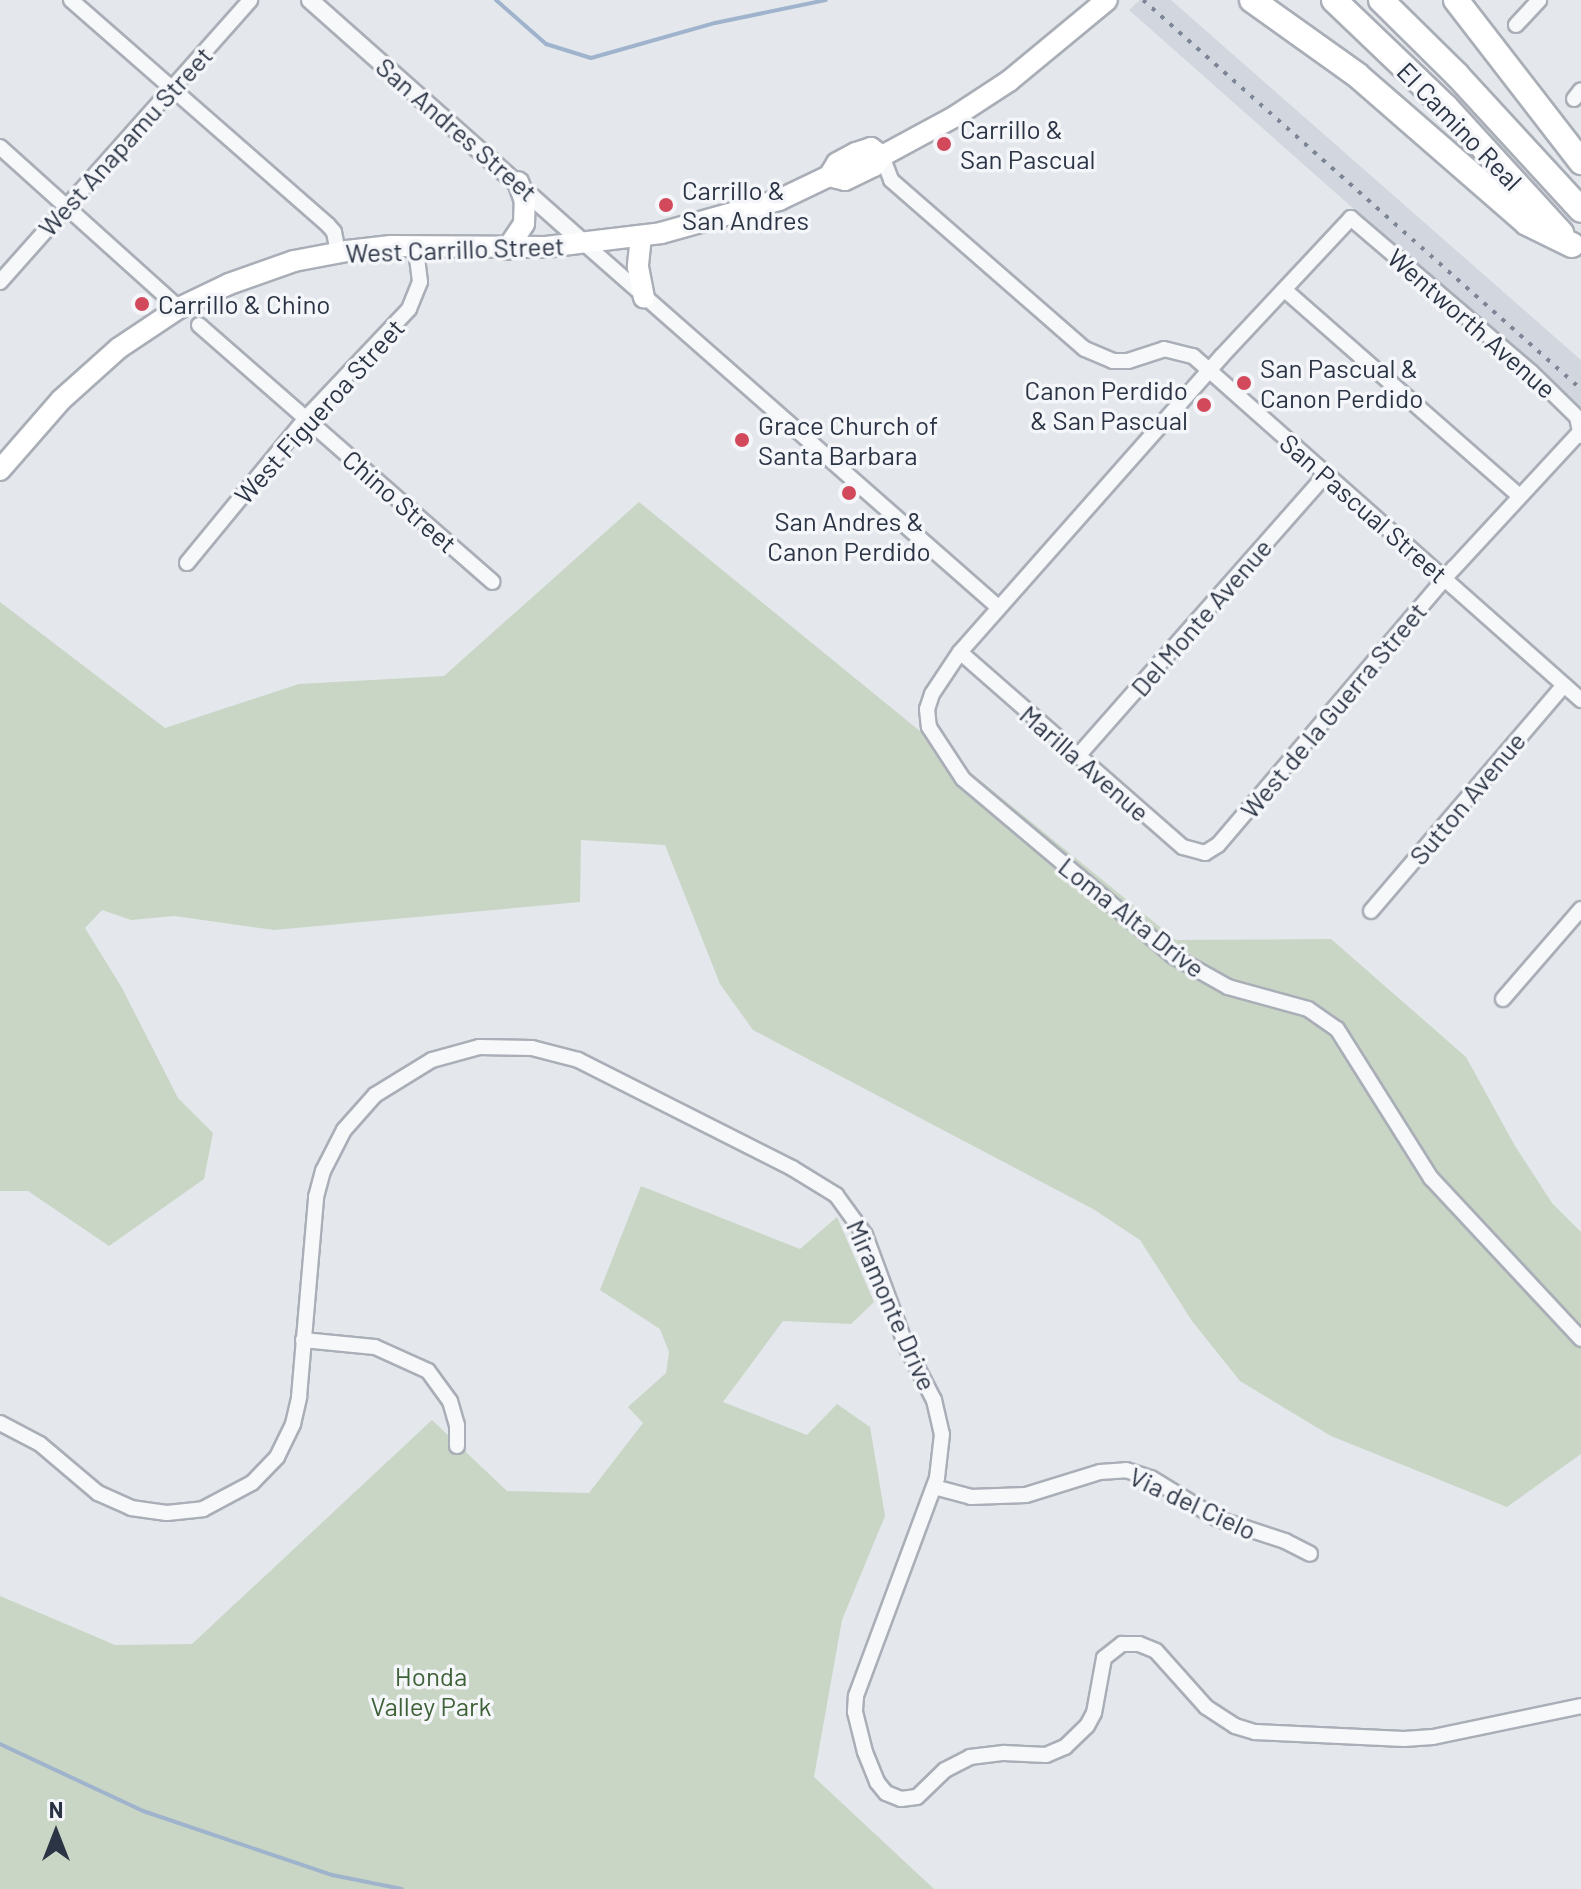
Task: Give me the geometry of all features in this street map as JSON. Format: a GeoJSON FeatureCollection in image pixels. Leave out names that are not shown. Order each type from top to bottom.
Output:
{"type":"FeatureCollection","features":[{"type":"Feature","properties":{"kind":"highway"},"geometry":{"type":"LineString","coordinates":[[1252,0],[1357,75],[1527,223],[1576,250]]}},
{"type":"Feature","properties":{"kind":"highway","name":"El Camino Real"},"geometry":{"type":"LineString","coordinates":[[1334,0],[1446,107],[1576,250]]}},
{"type":"Feature","properties":{"kind":"highway","name":"El Camino Real"},"geometry":{"type":"LineString","coordinates":[[1381,0],[1457,75],[1581,210]]}},
{"type":"Feature","properties":{"kind":"highway"},"geometry":{"type":"LineString","coordinates":[[1456,0],[1581,162]]}},
{"type":"Feature","properties":{"kind":"main road","name":"West Carrillo Street"},"geometry":{"type":"LineString","coordinates":[[0,470],[92,370],[179,308],[262,272],[338,252],[391,246],[507,249],[585,244],[641,236],[742,212],[779,200],[829,176],[837,163],[856,153],[871,148],[882,156],[954,117],[1009,81],[1107,0]]}},
{"type":"Feature","properties":{"kind":"main road"},"geometry":{"type":"LineString","coordinates":[[507,249],[524,224],[525,201],[518,182]]}},
{"type":"Feature","properties":{"kind":"main road"},"geometry":{"type":"LineString","coordinates":[[641,236],[638,267],[644,297]]}},
{"type":"Feature","properties":{"kind":"street"},"geometry":{"type":"LineString","coordinates":[[71,0],[328,225],[334,232],[338,252]]}},
{"type":"Feature","properties":{"kind":"street","name":"West Anapamu Street"},"geometry":{"type":"LineString","coordinates":[[0,282],[250,0]]}},
{"type":"Feature","properties":{"kind":"street","name":"San Andres Street"},"geometry":{"type":"LineString","coordinates":[[310,0],[999,608]]}},
{"type":"Feature","properties":{"kind":"street"},"geometry":{"type":"LineString","coordinates":[[1516,25],[1539,0]]}},
{"type":"Feature","properties":{"kind":"street"},"geometry":{"type":"LineString","coordinates":[[0,147],[179,308]]}},
{"type":"Feature","properties":{"kind":"street","name":"San Pascual Street"},"geometry":{"type":"LineString","coordinates":[[882,156],[891,180],[1085,349],[1105,360],[1121,362],[1171,349],[1193,356],[1324,477],[1446,579],[1581,700]]}},
{"type":"Feature","properties":{"kind":"street","name":"Wentworth Avenue"},"geometry":{"type":"LineString","coordinates":[[1286,291],[1351,218],[1531,372],[1577,417],[1579,435]]}},
{"type":"Feature","properties":{"kind":"street","name":"West Figueroa Street"},"geometry":{"type":"LineString","coordinates":[[187,563],[306,418],[414,302],[420,282],[416,247]]}},
{"type":"Feature","properties":{"kind":"street"},"geometry":{"type":"LineString","coordinates":[[960,652],[1209,371],[1286,291],[1519,496]]}},
{"type":"Feature","properties":{"kind":"street","name":"Chino Street"},"geometry":{"type":"LineString","coordinates":[[199,325],[493,582]]}},
{"type":"Feature","properties":{"kind":"street","name":"West de la Guerra Street"},"geometry":{"type":"LineString","coordinates":[[1218,845],[1519,496],[1579,435]]}},
{"type":"Feature","properties":{"kind":"street","name":"Del Monte Avenue"},"geometry":{"type":"LineString","coordinates":[[1077,757],[1324,477]]}},
{"type":"Feature","properties":{"kind":"street","name":"Marilla Avenue"},"geometry":{"type":"LineString","coordinates":[[960,652],[1183,847],[1197,853],[1218,845]]}},
{"type":"Feature","properties":{"kind":"street","name":"Loma Alta Drive"},"geometry":{"type":"LineString","coordinates":[[960,652],[932,694],[927,709],[929,727],[963,779],[1173,956],[1228,987],[1308,1009],[1337,1029],[1431,1178],[1581,1339]]}},
{"type":"Feature","properties":{"kind":"street","name":"Sutton Avenue"},"geometry":{"type":"LineString","coordinates":[[1371,911],[1564,685]]}},
{"type":"Feature","properties":{"kind":"street"},"geometry":{"type":"LineString","coordinates":[[1503,999],[1581,909]]}},
{"type":"Feature","properties":{"kind":"street","name":"Miramonte Drive"},"geometry":{"type":"LineString","coordinates":[[0,1423],[40,1444],[83,1482],[114,1501],[158,1513],[203,1509],[252,1483],[277,1457],[293,1424],[316,1197],[331,1153],[361,1109],[396,1078],[457,1052],[506,1046],[559,1054],[752,1146],[830,1190],[848,1207],[865,1235],[906,1346],[934,1400],[942,1434],[941,1461],[934,1487],[856,1696],[855,1712],[865,1752],[877,1782],[893,1797],[917,1797],[945,1770],[970,1757],[1004,1753],[1046,1755],[1065,1747],[1087,1726],[1094,1713],[1104,1658],[1122,1644],[1139,1644],[1156,1651],[1206,1707],[1235,1726],[1255,1732],[1404,1739],[1433,1737],[1581,1706]]}},
{"type":"Feature","properties":{"kind":"street"},"geometry":{"type":"LineString","coordinates":[[303,1340],[375,1347],[428,1371],[450,1401],[457,1425],[457,1446]]}},
{"type":"Feature","properties":{"kind":"street","name":"Via del Cielo"},"geometry":{"type":"LineString","coordinates":[[934,1487],[971,1497],[1015,1496],[1053,1489],[1100,1472],[1126,1470],[1151,1478],[1218,1519],[1285,1541],[1310,1554]]}},
{"type":"Feature","properties":{"kind":"shaded area"},"geometry":{"type":"Polygon","coordinates":[[[1140,0],[1171,0],[1581,360],[1581,410],[1129,10],[1140,0]]]}},
{"type":"Feature","properties":{"kind":"green space"},"geometry":{"type":"Polygon","coordinates":[[[639,502],[1176,940],[1331,939],[1466,1057],[1515,1146],[1552,1203],[1581,1232],[1581,1454],[1507,1507],[1331,1436],[1240,1381],[1192,1321],[1140,1240],[1093,1209],[753,1030],[720,984],[665,845],[581,840],[580,902],[274,930],[174,916],[131,920],[102,910],[85,928],[122,988],[178,1098],[213,1133],[204,1179],[109,1246],[28,1191],[0,1191],[0,602],[165,728],[299,684],[444,676],[639,502]]]}},
{"type":"Feature","properties":{"kind":"green space","name":"Honda Valley Park"},"geometry":{"type":"Polygon","coordinates":[[[641,1186],[800,1249],[837,1217],[874,1302],[851,1324],[783,1321],[723,1402],[807,1435],[837,1404],[870,1427],[885,1516],[842,1620],[814,1777],[934,1889],[0,1889],[0,1596],[115,1645],[192,1644],[432,1420],[507,1491],[589,1493],[643,1423],[628,1407],[666,1373],[669,1352],[660,1329],[600,1290],[641,1186]]]}},
{"type":"Feature","properties":{"kind":"waterway"},"geometry":{"type":"LineString","coordinates":[[496,0],[546,44],[591,58],[715,23],[826,0]]}},
{"type":"Feature","properties":{"kind":"waterway"},"geometry":{"type":"LineString","coordinates":[[0,1744],[143,1811],[332,1875],[402,1889]]}},
{"type":"Feature","properties":{"kind":"railway"},"geometry":{"type":"LineString","coordinates":[[1143,0],[1581,389]]}},
{"type":"Feature","properties":{"kind":"place","name":"Carrillo & San Pascual"},"geometry":{"type":"Point","coordinates":[944,144]}},
{"type":"Feature","properties":{"kind":"place","name":"Carrillo & San Andres"},"geometry":{"type":"Point","coordinates":[666,205]}},
{"type":"Feature","properties":{"kind":"place","name":"Carrillo & Chino"},"geometry":{"type":"Point","coordinates":[142,304]}},
{"type":"Feature","properties":{"kind":"place","name":"San Pascual & Canon Perdido"},"geometry":{"type":"Point","coordinates":[1244,383]}},
{"type":"Feature","properties":{"kind":"place","name":"Canon Perdido & San Pascual"},"geometry":{"type":"Point","coordinates":[1204,405]}},
{"type":"Feature","properties":{"kind":"place","name":"Grace Church of Santa Barbara"},"geometry":{"type":"Point","coordinates":[742,440]}},
{"type":"Feature","properties":{"kind":"place","name":"San Andres & Canon Perdido"},"geometry":{"type":"Point","coordinates":[849,493]}}]}
